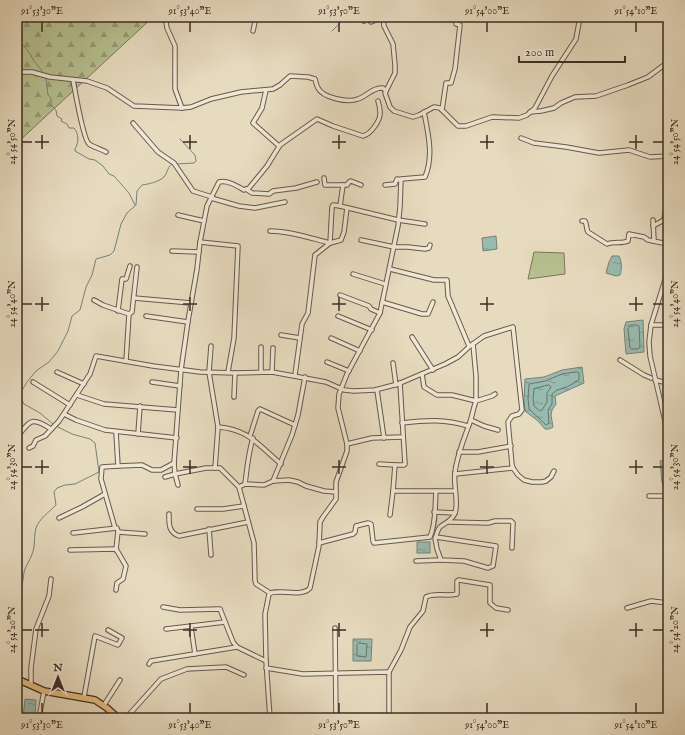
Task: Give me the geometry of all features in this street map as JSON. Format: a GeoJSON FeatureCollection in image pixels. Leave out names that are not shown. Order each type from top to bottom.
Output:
{"type":"FeatureCollection","features":[{"type":"Feature","properties":{"kind":"main road"},"geometry":{"type":"LineString","coordinates":[[17,679],[44,690],[95,700],[104,705],[118,718]]}},
{"type":"Feature","properties":{"kind":"street"},"geometry":{"type":"LineString","coordinates":[[165,17],[167,28],[175,46],[175,89],[182,108]]}},
{"type":"Feature","properties":{"kind":"street"},"geometry":{"type":"LineString","coordinates":[[253,31],[256,17]]}},
{"type":"Feature","properties":{"kind":"street"},"geometry":{"type":"LineString","coordinates":[[364,21],[368,18],[371,22],[383,17],[384,26],[393,44],[395,73],[385,93],[390,107],[394,111],[413,117],[434,108],[440,108],[458,126],[462,126],[492,117],[523,118],[535,108],[552,76],[576,39],[580,17]]}},
{"type":"Feature","properties":{"kind":"street"},"geometry":{"type":"LineString","coordinates":[[442,110],[446,83],[451,83],[455,69],[460,25],[456,24],[457,17]]}},
{"type":"Feature","properties":{"kind":"street"},"geometry":{"type":"LineString","coordinates":[[530,112],[541,112],[554,108],[575,97],[596,96],[615,90],[648,77],[668,62]]}},
{"type":"Feature","properties":{"kind":"street"},"geometry":{"type":"LineString","coordinates":[[17,74],[21,72],[32,72],[50,77],[87,81],[101,85],[134,106],[191,107],[241,92],[273,89],[290,76],[308,76],[315,79],[317,87],[325,95],[339,100],[358,99],[372,90],[380,88],[383,88],[386,91]]}},
{"type":"Feature","properties":{"kind":"street"},"geometry":{"type":"LineString","coordinates":[[73,80],[85,140],[89,144],[106,152]]}},
{"type":"Feature","properties":{"kind":"street"},"geometry":{"type":"LineString","coordinates":[[266,90],[262,108],[253,123],[279,146]]}},
{"type":"Feature","properties":{"kind":"street"},"geometry":{"type":"LineString","coordinates":[[246,189],[268,166],[279,146],[295,133],[317,119],[364,136],[368,134],[375,125],[381,112],[378,102]]}},
{"type":"Feature","properties":{"kind":"street"},"geometry":{"type":"LineString","coordinates":[[385,185],[395,184],[397,179],[401,180],[408,177],[425,177],[429,168],[430,153],[424,112]]}},
{"type":"Feature","properties":{"kind":"street"},"geometry":{"type":"LineString","coordinates":[[133,123],[158,152],[174,163],[193,191],[239,206],[255,208],[285,202]]}},
{"type":"Feature","properties":{"kind":"street"},"geometry":{"type":"LineString","coordinates":[[521,138],[534,143],[566,147],[599,154],[629,150],[650,157],[668,156]]}},
{"type":"Feature","properties":{"kind":"street"},"geometry":{"type":"LineString","coordinates":[[324,178],[325,185],[347,185],[348,182],[351,181],[362,185]]}},
{"type":"Feature","properties":{"kind":"street"},"geometry":{"type":"LineString","coordinates":[[165,477],[206,468],[220,468],[239,487],[254,543],[256,584],[270,593],[309,591],[319,543],[320,522],[322,517],[336,500],[336,482],[347,451],[347,444],[338,408],[341,389],[380,313],[394,247],[401,180]]}},
{"type":"Feature","properties":{"kind":"street"},"geometry":{"type":"LineString","coordinates":[[178,485],[174,463],[181,370],[191,303],[198,269],[200,242],[207,206],[211,197],[219,182],[222,181],[234,184],[252,193],[269,194],[273,191],[296,188],[317,182]]}},
{"type":"Feature","properties":{"kind":"street"},"geometry":{"type":"LineString","coordinates":[[340,206],[343,185]]}},
{"type":"Feature","properties":{"kind":"street"},"geometry":{"type":"LineString","coordinates":[[330,243],[333,205],[374,213],[398,220],[425,224]]}},
{"type":"Feature","properties":{"kind":"street"},"geometry":{"type":"LineString","coordinates":[[295,375],[302,324],[308,314],[315,255],[330,243],[341,240],[344,232],[347,208]]}},
{"type":"Feature","properties":{"kind":"street"},"geometry":{"type":"LineString","coordinates":[[653,226],[664,220],[665,213],[668,210]]}},
{"type":"Feature","properties":{"kind":"street"},"geometry":{"type":"LineString","coordinates":[[178,215],[204,221]]}},
{"type":"Feature","properties":{"kind":"street"},"geometry":{"type":"LineString","coordinates":[[653,220],[654,241]]}},
{"type":"Feature","properties":{"kind":"street"},"geometry":{"type":"LineString","coordinates":[[582,221],[585,222],[588,232],[607,244],[627,242],[629,234],[668,244]]}},
{"type":"Feature","properties":{"kind":"street"},"geometry":{"type":"LineString","coordinates":[[270,231],[297,234],[330,243]]}},
{"type":"Feature","properties":{"kind":"street"},"geometry":{"type":"LineString","coordinates":[[361,240],[394,247],[425,249],[429,248],[430,245]]}},
{"type":"Feature","properties":{"kind":"street"},"geometry":{"type":"LineString","coordinates":[[200,242],[238,246],[234,338],[228,372]]}},
{"type":"Feature","properties":{"kind":"street"},"geometry":{"type":"LineString","coordinates":[[172,251],[199,252]]}},
{"type":"Feature","properties":{"kind":"street"},"geometry":{"type":"LineString","coordinates":[[118,311],[122,279],[126,279],[130,266]]}},
{"type":"Feature","properties":{"kind":"street"},"geometry":{"type":"LineString","coordinates":[[126,361],[129,314],[132,312],[137,267]]}},
{"type":"Feature","properties":{"kind":"street"},"geometry":{"type":"LineString","coordinates":[[390,269],[434,280],[447,280],[448,296],[471,345],[476,376],[476,401],[471,420],[459,452],[454,474],[455,513],[451,520],[439,528],[436,537],[436,549],[441,560]]}},
{"type":"Feature","properties":{"kind":"street"},"geometry":{"type":"LineString","coordinates":[[668,270],[651,325],[649,342],[653,379],[668,434]]}},
{"type":"Feature","properties":{"kind":"street"},"geometry":{"type":"LineString","coordinates":[[353,274],[385,284]]}},
{"type":"Feature","properties":{"kind":"street"},"geometry":{"type":"LineString","coordinates":[[340,295],[369,306],[371,309],[380,313]]}},
{"type":"Feature","properties":{"kind":"street"},"geometry":{"type":"LineString","coordinates":[[134,298],[191,303]]}},
{"type":"Feature","properties":{"kind":"street"},"geometry":{"type":"LineString","coordinates":[[94,300],[102,305],[129,314]]}},
{"type":"Feature","properties":{"kind":"street"},"geometry":{"type":"LineString","coordinates":[[382,302],[422,314],[428,314],[430,312],[433,302]]}},
{"type":"Feature","properties":{"kind":"street"},"geometry":{"type":"LineString","coordinates":[[146,316],[188,322]]}},
{"type":"Feature","properties":{"kind":"street"},"geometry":{"type":"LineString","coordinates":[[338,316],[372,330]]}},
{"type":"Feature","properties":{"kind":"street"},"geometry":{"type":"LineString","coordinates":[[651,325],[668,326]]}},
{"type":"Feature","properties":{"kind":"street"},"geometry":{"type":"LineString","coordinates":[[29,448],[33,446],[36,440],[45,436],[59,421],[90,374],[96,356],[181,370],[235,373],[272,372],[295,375],[326,382],[341,389],[354,391],[377,390],[398,384],[434,370],[458,357],[484,336],[513,327],[522,410],[520,414],[512,416],[509,419],[513,468],[524,480],[537,482],[546,481],[551,477],[554,471]]}},
{"type":"Feature","properties":{"kind":"street"},"geometry":{"type":"LineString","coordinates":[[281,335],[300,338]]}},
{"type":"Feature","properties":{"kind":"street"},"geometry":{"type":"LineString","coordinates":[[412,337],[434,370]]}},
{"type":"Feature","properties":{"kind":"street"},"geometry":{"type":"LineString","coordinates":[[331,338],[360,351]]}},
{"type":"Feature","properties":{"kind":"street"},"geometry":{"type":"LineString","coordinates":[[211,346],[209,372],[218,427],[215,468]]}},
{"type":"Feature","properties":{"kind":"street"},"geometry":{"type":"LineString","coordinates":[[261,372],[262,346]]}},
{"type":"Feature","properties":{"kind":"street"},"geometry":{"type":"LineString","coordinates":[[272,372],[273,348]]}},
{"type":"Feature","properties":{"kind":"street"},"geometry":{"type":"LineString","coordinates":[[620,360],[638,372],[653,379],[668,383]]}},
{"type":"Feature","properties":{"kind":"street"},"geometry":{"type":"LineString","coordinates":[[327,362],[349,371]]}},
{"type":"Feature","properties":{"kind":"street"},"geometry":{"type":"LineString","coordinates":[[379,464],[404,465],[398,384],[392,364]]}},
{"type":"Feature","properties":{"kind":"street"},"geometry":{"type":"LineString","coordinates":[[57,372],[84,384]]}},
{"type":"Feature","properties":{"kind":"street"},"geometry":{"type":"LineString","coordinates":[[234,397],[235,373]]}},
{"type":"Feature","properties":{"kind":"street"},"geometry":{"type":"LineString","coordinates":[[422,374],[424,386],[437,395],[452,395],[476,401],[495,394]]}},
{"type":"Feature","properties":{"kind":"street"},"geometry":{"type":"LineString","coordinates":[[273,481],[281,464],[295,425],[300,407],[305,377]]}},
{"type":"Feature","properties":{"kind":"street"},"geometry":{"type":"LineString","coordinates":[[33,382],[70,405]]}},
{"type":"Feature","properties":{"kind":"street"},"geometry":{"type":"LineString","coordinates":[[152,382],[180,386]]}},
{"type":"Feature","properties":{"kind":"street"},"geometry":{"type":"LineString","coordinates":[[377,390],[384,438]]}},
{"type":"Feature","properties":{"kind":"street"},"geometry":{"type":"LineString","coordinates":[[77,395],[104,404],[178,410]]}},
{"type":"Feature","properties":{"kind":"street"},"geometry":{"type":"LineString","coordinates":[[138,434],[140,406]]}},
{"type":"Feature","properties":{"kind":"street"},"geometry":{"type":"LineString","coordinates":[[245,484],[251,437],[258,411],[260,409],[295,425]]}},
{"type":"Feature","properties":{"kind":"street"},"geometry":{"type":"LineString","coordinates":[[64,414],[93,426],[116,432],[176,438]]}},
{"type":"Feature","properties":{"kind":"street"},"geometry":{"type":"LineString","coordinates":[[402,423],[439,420],[468,426]]}},
{"type":"Feature","properties":{"kind":"street"},"geometry":{"type":"LineString","coordinates":[[471,420],[498,430]]}},
{"type":"Feature","properties":{"kind":"street"},"geometry":{"type":"LineString","coordinates":[[17,437],[26,424],[34,421],[51,429]]}},
{"type":"Feature","properties":{"kind":"street"},"geometry":{"type":"LineString","coordinates":[[218,427],[228,428],[251,437],[281,464]]}},
{"type":"Feature","properties":{"kind":"street"},"geometry":{"type":"LineString","coordinates":[[116,432],[118,466]]}},
{"type":"Feature","properties":{"kind":"street"},"geometry":{"type":"LineString","coordinates":[[347,444],[367,439],[403,437]]}},
{"type":"Feature","properties":{"kind":"street"},"geometry":{"type":"LineString","coordinates":[[459,452],[478,452],[511,446]]}},
{"type":"Feature","properties":{"kind":"street"},"geometry":{"type":"LineString","coordinates":[[116,590],[117,584],[124,579],[126,566],[116,551],[118,532],[117,528],[115,528],[101,479],[102,467],[142,465],[152,470],[161,470],[174,463]]}},
{"type":"Feature","properties":{"kind":"street"},"geometry":{"type":"LineString","coordinates":[[390,515],[394,490],[395,465]]}},
{"type":"Feature","properties":{"kind":"street"},"geometry":{"type":"LineString","coordinates":[[454,474],[513,468]]}},
{"type":"Feature","properties":{"kind":"street"},"geometry":{"type":"LineString","coordinates":[[239,487],[245,484],[264,485],[273,481],[290,480],[324,491],[336,492]]}},
{"type":"Feature","properties":{"kind":"street"},"geometry":{"type":"LineString","coordinates":[[394,490],[455,491]]}},
{"type":"Feature","properties":{"kind":"street"},"geometry":{"type":"LineString","coordinates":[[319,543],[353,534],[356,526],[368,523],[371,524],[374,542],[430,537],[432,533],[436,491]]}},
{"type":"Feature","properties":{"kind":"street"},"geometry":{"type":"LineString","coordinates":[[59,518],[105,494]]}},
{"type":"Feature","properties":{"kind":"street"},"geometry":{"type":"LineString","coordinates":[[649,496],[668,496]]}},
{"type":"Feature","properties":{"kind":"street"},"geometry":{"type":"LineString","coordinates":[[197,509],[223,509],[244,506]]}},
{"type":"Feature","properties":{"kind":"street"},"geometry":{"type":"LineString","coordinates":[[434,512],[455,513]]}},
{"type":"Feature","properties":{"kind":"street"},"geometry":{"type":"LineString","coordinates":[[169,514],[170,529],[175,534],[181,536],[248,522]]}},
{"type":"Feature","properties":{"kind":"street"},"geometry":{"type":"LineString","coordinates":[[448,522],[488,523],[495,521],[511,521],[513,523],[512,548]]}},
{"type":"Feature","properties":{"kind":"street"},"geometry":{"type":"LineString","coordinates":[[73,533],[115,528]]}},
{"type":"Feature","properties":{"kind":"street"},"geometry":{"type":"LineString","coordinates":[[209,529],[211,555]]}},
{"type":"Feature","properties":{"kind":"street"},"geometry":{"type":"LineString","coordinates":[[118,532],[145,534]]}},
{"type":"Feature","properties":{"kind":"street"},"geometry":{"type":"LineString","coordinates":[[416,561],[441,560],[464,562],[488,568],[493,566],[496,546],[436,537]]}},
{"type":"Feature","properties":{"kind":"street"},"geometry":{"type":"LineString","coordinates":[[70,550],[116,551]]}},
{"type":"Feature","properties":{"kind":"street"},"geometry":{"type":"LineString","coordinates":[[31,685],[31,668],[36,629],[49,596],[51,579]]}},
{"type":"Feature","properties":{"kind":"street"},"geometry":{"type":"LineString","coordinates":[[389,718],[389,672],[401,650],[410,627],[423,611],[426,597],[432,594],[457,594],[457,581],[459,580],[490,585],[490,603],[496,608],[508,610]]}},
{"type":"Feature","properties":{"kind":"street"},"geometry":{"type":"LineString","coordinates":[[270,593],[266,604],[265,614],[266,668],[270,718]]}},
{"type":"Feature","properties":{"kind":"street"},"geometry":{"type":"LineString","coordinates":[[627,608],[651,601],[668,603]]}},
{"type":"Feature","properties":{"kind":"street"},"geometry":{"type":"LineString","coordinates":[[162,607],[180,610],[220,609],[233,642],[237,647],[266,661]]}},
{"type":"Feature","properties":{"kind":"street"},"geometry":{"type":"LineString","coordinates":[[166,629],[225,622]]}},
{"type":"Feature","properties":{"kind":"street"},"geometry":{"type":"LineString","coordinates":[[191,627],[195,654]]}},
{"type":"Feature","properties":{"kind":"street"},"geometry":{"type":"LineString","coordinates":[[335,628],[336,718]]}},
{"type":"Feature","properties":{"kind":"street"},"geometry":{"type":"LineString","coordinates":[[84,697],[95,636],[118,645],[122,638],[108,630]]}},
{"type":"Feature","properties":{"kind":"street"},"geometry":{"type":"LineString","coordinates":[[149,664],[151,661],[237,647]]}},
{"type":"Feature","properties":{"kind":"street"},"geometry":{"type":"LineString","coordinates":[[126,718],[161,679],[187,669],[226,667],[244,675]]}},
{"type":"Feature","properties":{"kind":"street"},"geometry":{"type":"LineString","coordinates":[[266,668],[303,674],[389,672]]}},
{"type":"Feature","properties":{"kind":"street"},"geometry":{"type":"LineString","coordinates":[[668,677],[668,688]]}},
{"type":"Feature","properties":{"kind":"street"},"geometry":{"type":"LineString","coordinates":[[104,705],[120,680]]}},
{"type":"Feature","properties":{"kind":"street"},"geometry":{"type":"LineString","coordinates":[[39,718],[44,690]]}},
{"type":"Feature","properties":{"kind":"green space"},"geometry":{"type":"Polygon","coordinates":[[[17,17],[153,17],[17,143],[17,17]]]}},
{"type":"Feature","properties":{"kind":"green space"},"geometry":{"type":"Polygon","coordinates":[[[534,252],[564,253],[565,274],[528,279],[534,252]]]}},
{"type":"Feature","properties":{"kind":"water"},"geometry":{"type":"Polygon","coordinates":[[[496,236],[497,249],[483,251],[482,238],[496,236]]]}},
{"type":"Feature","properties":{"kind":"water"},"geometry":{"type":"Polygon","coordinates":[[[612,256],[619,256],[620,258],[620,275],[616,276],[606,273],[612,256]]]}},
{"type":"Feature","properties":{"kind":"water"},"geometry":{"type":"Polygon","coordinates":[[[643,320],[644,352],[626,354],[624,329],[626,322],[643,320]]]}},
{"type":"Feature","properties":{"kind":"water"},"geometry":{"type":"Polygon","coordinates":[[[582,367],[584,383],[555,396],[556,404],[551,415],[553,427],[545,429],[538,421],[525,411],[525,379],[544,377],[562,370],[582,367]]]}},
{"type":"Feature","properties":{"kind":"water"},"geometry":{"type":"Polygon","coordinates":[[[668,459],[668,491],[665,491],[662,482],[660,461],[668,459]]]}},
{"type":"Feature","properties":{"kind":"water"},"geometry":{"type":"Polygon","coordinates":[[[417,542],[430,542],[430,553],[417,553],[417,542]]]}},
{"type":"Feature","properties":{"kind":"water"},"geometry":{"type":"Polygon","coordinates":[[[353,639],[372,639],[371,661],[353,661],[353,639]]]}},
{"type":"Feature","properties":{"kind":"water"},"geometry":{"type":"Polygon","coordinates":[[[25,699],[36,700],[35,718],[23,718],[25,699]]]}},
{"type":"Feature","properties":{"kind":"waterway"},"geometry":{"type":"LineString","coordinates":[[332,31],[346,17]]}},
{"type":"Feature","properties":{"kind":"waterway"},"geometry":{"type":"LineString","coordinates":[[17,41],[23,45],[44,74]]}},
{"type":"Feature","properties":{"kind":"waterway"},"geometry":{"type":"LineString","coordinates":[[46,78],[48,95],[51,98],[51,105],[56,110],[57,116],[62,119],[61,121],[67,124],[69,128],[74,128],[78,135],[75,151],[89,159],[95,160],[103,166],[109,174],[114,176],[129,193],[135,205]]}},
{"type":"Feature","properties":{"kind":"waterway"},"geometry":{"type":"LineString","coordinates":[[176,164],[194,163],[196,161],[195,155],[180,139]]}},
{"type":"Feature","properties":{"kind":"waterway"},"geometry":{"type":"LineString","coordinates":[[53,424],[40,413],[24,404],[19,395],[36,371],[49,362],[58,351],[68,331],[72,316],[80,310],[96,259],[110,255],[114,251],[121,224],[127,213],[136,205],[137,191],[142,185],[162,179],[173,163]]}},
{"type":"Feature","properties":{"kind":"waterway"},"geometry":{"type":"LineString","coordinates":[[17,591],[21,587],[25,569],[33,553],[37,525],[56,505],[54,492],[57,488],[75,484],[99,472],[95,443],[90,439],[72,434],[56,426]]}}]}
